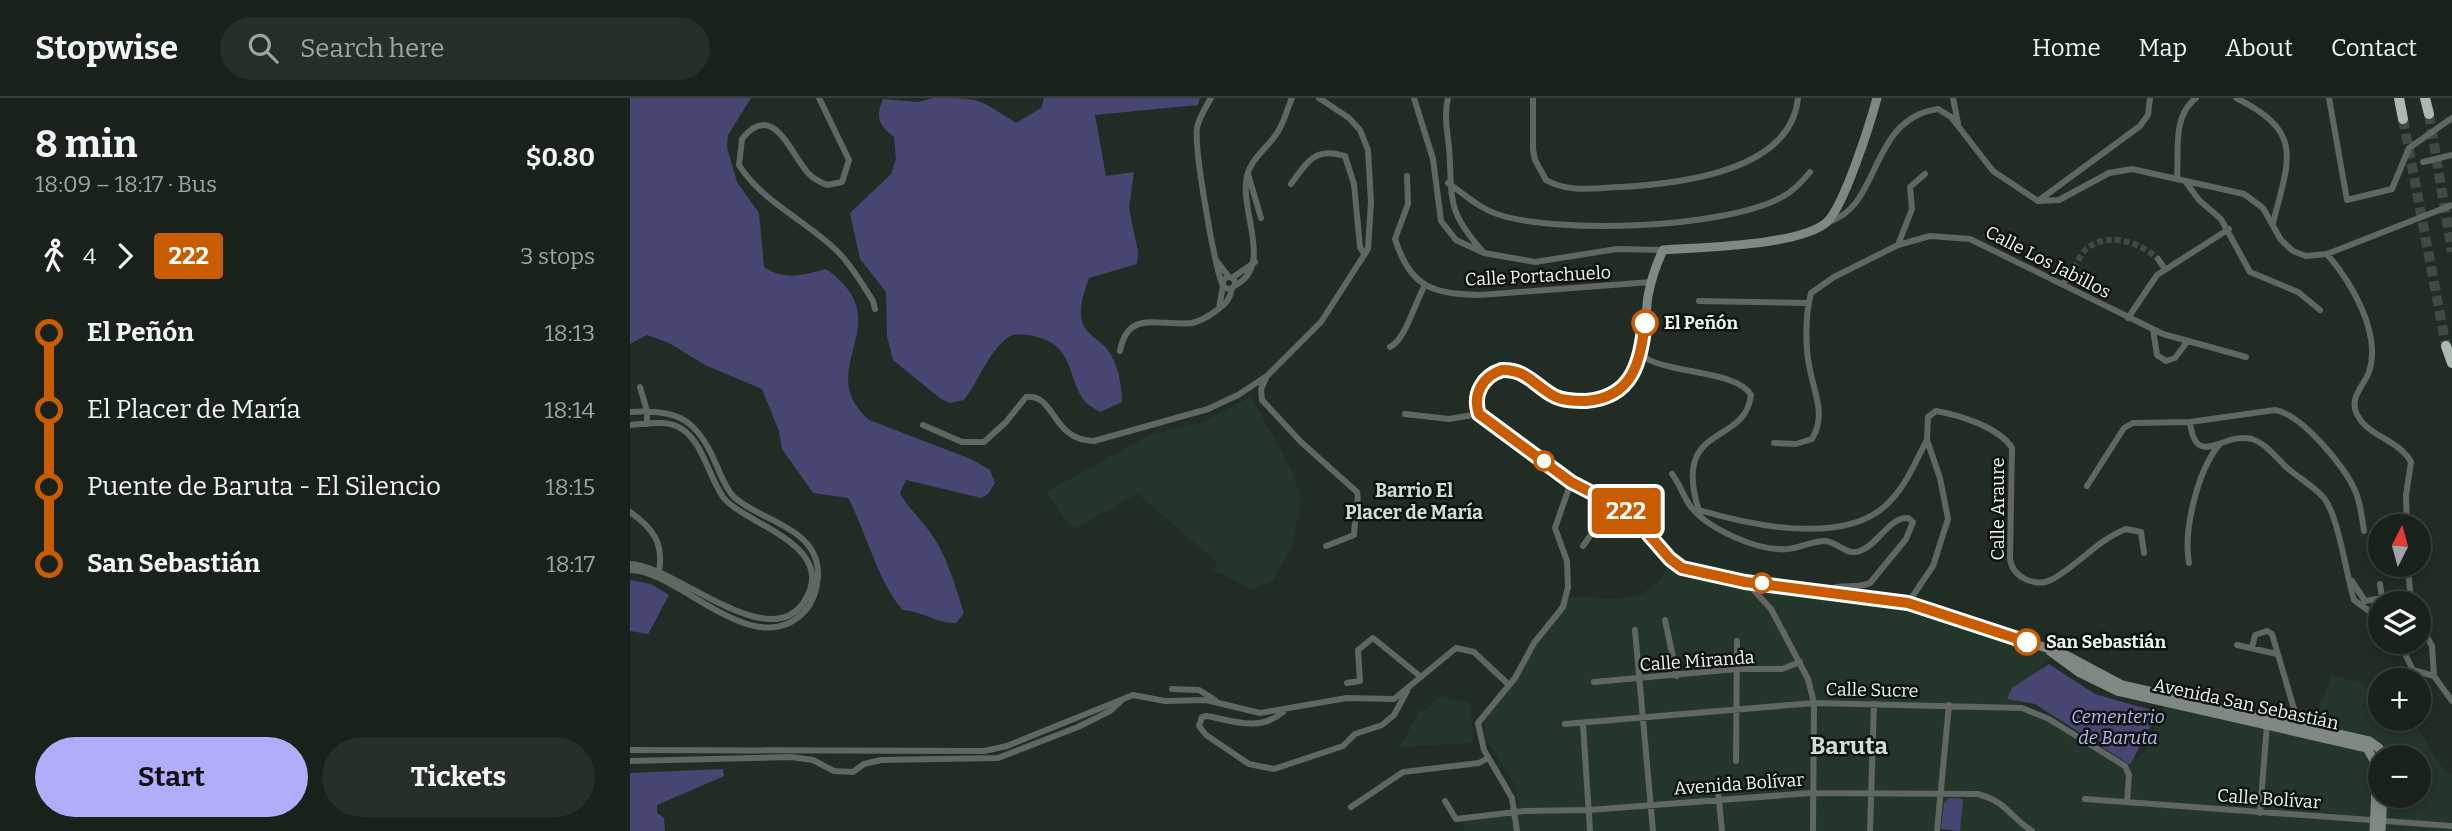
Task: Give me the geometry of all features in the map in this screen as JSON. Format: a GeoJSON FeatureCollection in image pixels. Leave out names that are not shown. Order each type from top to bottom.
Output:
{"type":"FeatureCollection","features":[{"type":"Feature","properties":{"kind":"highway"},"geometry":{"type":"LineString","coordinates":[[2399,98],[2403,119]]}},
{"type":"Feature","properties":{"kind":"highway"},"geometry":{"type":"LineString","coordinates":[[2425,98],[2428,114]]}},
{"type":"Feature","properties":{"kind":"highway"},"geometry":{"type":"LineString","coordinates":[[2446,345],[2452,363]]}},
{"type":"Feature","properties":{"kind":"street"},"geometry":{"type":"LineString","coordinates":[[819,98],[849,160],[842,182],[827,185],[810,175],[783,135],[765,127],[756,127],[742,139],[739,166],[760,193],[839,253],[873,301],[875,309]]}},
{"type":"Feature","properties":{"kind":"street"},"geometry":{"type":"LineString","coordinates":[[1212,98],[1198,127],[1198,138],[1215,258],[1223,285],[1219,308]]}},
{"type":"Feature","properties":{"kind":"street"},"geometry":{"type":"LineString","coordinates":[[1223,285],[1233,287],[1245,280],[1255,262],[1246,194],[1248,172],[1277,134],[1292,98]]}},
{"type":"Feature","properties":{"kind":"street"},"geometry":{"type":"LineString","coordinates":[[923,425],[962,442],[984,442],[1006,422],[1026,397],[1034,396],[1041,399],[1062,430],[1074,438],[1094,441],[1208,409],[1266,376],[1321,322],[1369,242],[1371,202],[1367,144],[1354,122],[1319,98]]}},
{"type":"Feature","properties":{"kind":"street"},"geometry":{"type":"LineString","coordinates":[[1414,98],[1430,150],[1441,221],[1460,244],[1484,253],[1535,261],[1617,249],[1663,250],[1780,239],[1826,223],[1847,214],[1865,189],[1884,146],[1920,115],[1932,110],[1944,111],[1993,171],[2038,201],[2066,197],[2117,170],[2132,169],[2244,194],[2263,208],[2281,240],[2293,251],[2306,256],[2327,254],[2452,205]]}},
{"type":"Feature","properties":{"kind":"street"},"geometry":{"type":"LineString","coordinates":[[1448,98],[1448,183],[1458,221],[1484,253]]}},
{"type":"Feature","properties":{"kind":"street"},"geometry":{"type":"LineString","coordinates":[[1533,98],[1535,160],[1546,180],[1572,189],[1688,182],[1749,161],[1786,132],[1798,98]]}},
{"type":"Feature","properties":{"kind":"street"},"geometry":{"type":"LineString","coordinates":[[1826,223],[1842,200],[1877,98]]}},
{"type":"Feature","properties":{"kind":"street"},"geometry":{"type":"LineString","coordinates":[[1952,98],[1959,129]]}},
{"type":"Feature","properties":{"kind":"street"},"geometry":{"type":"LineString","coordinates":[[2038,201],[2140,126],[2148,115],[2150,98]]}},
{"type":"Feature","properties":{"kind":"street"},"geometry":{"type":"LineString","coordinates":[[2177,180],[2181,117],[2196,98]]}},
{"type":"Feature","properties":{"kind":"street"},"geometry":{"type":"LineString","coordinates":[[2236,98],[2272,119],[2287,145],[2285,176],[2273,224]]}},
{"type":"Feature","properties":{"kind":"street"},"geometry":{"type":"LineString","coordinates":[[2329,98],[2347,200],[2392,190],[2409,148],[2452,118]]}},
{"type":"Feature","properties":{"kind":"street"},"geometry":{"type":"LineString","coordinates":[[1291,184],[1310,159],[1334,153],[1345,156],[1351,170],[1360,247],[1364,254]]}},
{"type":"Feature","properties":{"kind":"street"},"geometry":{"type":"LineString","coordinates":[[2423,162],[2452,155]]}},
{"type":"Feature","properties":{"kind":"street"},"geometry":{"type":"LineString","coordinates":[[1248,172],[1261,218]]}},
{"type":"Feature","properties":{"kind":"street"},"geometry":{"type":"LineString","coordinates":[[1448,183],[1483,209],[1499,215],[1575,226],[1726,216],[1782,197],[1810,173]]}},
{"type":"Feature","properties":{"kind":"street"},"geometry":{"type":"LineString","coordinates":[[1898,245],[1912,209],[1910,187],[1925,174]]}},
{"type":"Feature","properties":{"kind":"street"},"geometry":{"type":"LineString","coordinates":[[1390,347],[1403,336],[1408,317],[1425,285],[1408,271],[1395,239],[1397,227],[1407,211],[1407,176]]}},
{"type":"Feature","properties":{"kind":"street"},"geometry":{"type":"LineString","coordinates":[[2185,181],[2229,229],[2250,272],[2298,292],[2320,310]]}},
{"type":"Feature","properties":{"kind":"street"},"geometry":{"type":"LineString","coordinates":[[2128,318],[2157,275],[2229,229]]}},
{"type":"Feature","properties":{"kind":"street","name":"Calle Los Jabillos"},"geometry":{"type":"LineString","coordinates":[[1808,303],[1816,287],[1898,245],[1930,236],[1970,239],[2153,329],[2246,358]]}},
{"type":"Feature","properties":{"kind":"street"},"geometry":{"type":"LineString","coordinates":[[1405,414],[1449,419],[1479,414],[1477,399],[1481,385],[1497,372],[1517,370],[1556,397],[1594,400],[1621,388],[1634,372],[1642,355],[1651,282],[1663,250]]}},
{"type":"Feature","properties":{"kind":"street"},"geometry":{"type":"LineString","coordinates":[[2327,254],[2355,294],[2368,328],[2370,369],[2354,402],[2356,413],[2364,424],[2402,450],[2411,462],[2406,495],[2407,514]]}},
{"type":"Feature","properties":{"kind":"street"},"geometry":{"type":"LineString","coordinates":[[1120,351],[1123,336],[1131,327],[1162,322],[1195,323],[1227,302],[1233,287],[1231,277],[1215,258]]}},
{"type":"Feature","properties":{"kind":"street"},"geometry":{"type":"LineString","coordinates":[[2158,258],[2165,269]]}},
{"type":"Feature","properties":{"kind":"street"},"geometry":{"type":"LineString","coordinates":[[1223,285],[1255,262]]}},
{"type":"Feature","properties":{"kind":"street"},"geometry":{"type":"LineString","coordinates":[[2063,285],[2073,268]]}},
{"type":"Feature","properties":{"kind":"street","name":"Calle Portachuelo"},"geometry":{"type":"LineString","coordinates":[[1425,285],[1441,292],[1480,295],[1651,282]]}},
{"type":"Feature","properties":{"kind":"street"},"geometry":{"type":"LineString","coordinates":[[1699,301],[1808,303],[1810,369],[1818,396],[1819,428],[1812,439],[1796,444],[1774,443]]}},
{"type":"Feature","properties":{"kind":"street"},"geometry":{"type":"LineString","coordinates":[[2153,329],[2157,355],[2166,361],[2175,358],[2188,342]]}},
{"type":"Feature","properties":{"kind":"street"},"geometry":{"type":"LineString","coordinates":[[1642,355],[1657,366],[1687,368],[1735,382],[1751,395],[1737,420],[1696,456],[1690,477],[1700,513]]}},
{"type":"Feature","properties":{"kind":"street"},"geometry":{"type":"LineString","coordinates":[[1266,376],[1261,389],[1262,400],[1301,442],[1357,492],[1359,498],[1353,518],[1354,535],[1326,546]]}},
{"type":"Feature","properties":{"kind":"street"},"geometry":{"type":"LineString","coordinates":[[640,387],[648,424]]}},
{"type":"Feature","properties":{"kind":"street"},"geometry":{"type":"LineString","coordinates":[[2087,486],[2124,428],[2133,423],[2163,420],[2190,422],[2274,410],[2287,412],[2305,426],[2351,482],[2358,496],[2364,531]]}},
{"type":"Feature","properties":{"kind":"street","name":"Calle Araure"},"geometry":{"type":"LineString","coordinates":[[1927,440],[1928,417],[1936,411],[1986,428],[2010,444],[2010,558],[2013,570],[2023,578],[2034,582],[2053,579],[2103,541],[2126,529],[2141,532],[2144,553]]}},
{"type":"Feature","properties":{"kind":"street"},"geometry":{"type":"LineString","coordinates":[[630,412],[673,413],[693,425],[711,452],[730,493],[798,536],[809,548],[818,570],[817,586],[807,609],[791,622],[771,626],[745,622],[708,608],[645,565],[630,564]]}},
{"type":"Feature","properties":{"kind":"street","name":"Avenida San Sebastián"},"geometry":{"type":"LineString","coordinates":[[1479,414],[1571,482],[1634,517],[1675,564],[1689,570],[1745,582],[1908,603],[2046,648],[2080,673],[2117,691],[2369,741],[2375,745]]}},
{"type":"Feature","properties":{"kind":"street"},"geometry":{"type":"LineString","coordinates":[[2190,422],[2192,438],[2199,446],[2207,448],[2241,438],[2260,442],[2325,499],[2351,580],[2354,600],[2368,610]]}},
{"type":"Feature","properties":{"kind":"street"},"geometry":{"type":"LineString","coordinates":[[630,425],[674,425],[687,432],[728,502],[797,547],[808,566],[810,587],[805,601],[791,615],[762,619],[730,609],[658,574],[630,570]]}},
{"type":"Feature","properties":{"kind":"street"},"geometry":{"type":"LineString","coordinates":[[1700,513],[1770,528],[1845,527],[1874,514],[1892,498],[1908,477],[1927,440]]}},
{"type":"Feature","properties":{"kind":"street"},"geometry":{"type":"LineString","coordinates":[[1908,603],[1933,566],[1948,519],[1932,450],[1927,440]]}},
{"type":"Feature","properties":{"kind":"street"},"geometry":{"type":"LineString","coordinates":[[2189,563],[2186,546],[2204,465],[2220,443]]}},
{"type":"Feature","properties":{"kind":"street"},"geometry":{"type":"LineString","coordinates":[[1672,474],[1700,513],[1727,534],[1773,548],[1788,550],[1827,541],[1855,552],[1867,548],[1902,518],[1913,522],[1906,539],[1870,583],[1862,587],[1833,586],[1825,592]]}},
{"type":"Feature","properties":{"kind":"street"},"geometry":{"type":"LineString","coordinates":[[1517,831],[1508,787],[1488,758],[1479,737],[1478,723],[1509,685],[1534,643],[1566,601],[1567,561],[1555,528],[1571,482]]}},
{"type":"Feature","properties":{"kind":"street"},"geometry":{"type":"LineString","coordinates":[[1583,545],[1613,503]]}},
{"type":"Feature","properties":{"kind":"street"},"geometry":{"type":"LineString","coordinates":[[630,512],[649,527],[657,539],[662,557],[658,574]]}},
{"type":"Feature","properties":{"kind":"street"},"geometry":{"type":"LineString","coordinates":[[2351,580],[2365,601],[2370,602],[2382,598],[2380,584]]}},
{"type":"Feature","properties":{"kind":"street"},"geometry":{"type":"LineString","coordinates":[[1745,582],[1771,609],[1800,662],[1814,703],[1811,793],[1813,831]]}},
{"type":"Feature","properties":{"kind":"street"},"geometry":{"type":"LineString","coordinates":[[1665,620],[1677,676]]}},
{"type":"Feature","properties":{"kind":"street"},"geometry":{"type":"LineString","coordinates":[[1635,630],[1653,831]]}},
{"type":"Feature","properties":{"kind":"street"},"geometry":{"type":"LineString","coordinates":[[2252,648],[2255,635],[2266,631],[2272,634],[2298,728]]}},
{"type":"Feature","properties":{"kind":"street"},"geometry":{"type":"LineString","coordinates":[[1347,682],[1360,681],[1358,650],[1373,638],[1421,677]]}},
{"type":"Feature","properties":{"kind":"street"},"geometry":{"type":"LineString","coordinates":[[1736,761],[1737,641]]}},
{"type":"Feature","properties":{"kind":"street"},"geometry":{"type":"LineString","coordinates":[[2431,644],[2434,676],[2452,701]]}},
{"type":"Feature","properties":{"kind":"street"},"geometry":{"type":"LineString","coordinates":[[2237,645],[2277,654]]}},
{"type":"Feature","properties":{"kind":"street"},"geometry":{"type":"LineString","coordinates":[[630,750],[969,752],[996,749],[1125,697],[1140,695],[1161,701],[1216,701],[1251,712],[1283,711],[1347,698],[1384,701],[1408,689],[1446,653],[1461,648],[1474,652],[1509,685]]}},
{"type":"Feature","properties":{"kind":"street"},"geometry":{"type":"LineString","coordinates":[[2405,654],[2413,670],[2434,676]]}},
{"type":"Feature","properties":{"kind":"street","name":"Calle Miranda"},"geometry":{"type":"LineString","coordinates":[[1594,682],[1737,669],[1782,669],[1800,662]]}},
{"type":"Feature","properties":{"kind":"street"},"geometry":{"type":"LineString","coordinates":[[1172,689],[1199,690],[1216,701]]}},
{"type":"Feature","properties":{"kind":"street"},"geometry":{"type":"LineString","coordinates":[[1283,711],[1259,724],[1207,716],[1202,717],[1199,726],[1206,735],[1249,764],[1274,769],[1343,746],[1355,734],[1382,725],[1399,710],[1408,689]]}},
{"type":"Feature","properties":{"kind":"street"},"geometry":{"type":"LineString","coordinates":[[630,761],[790,757],[825,764],[834,771],[853,772],[881,760],[998,758],[1100,716],[1125,697]]}},
{"type":"Feature","properties":{"kind":"street","name":"Calle Sucre"},"geometry":{"type":"LineString","coordinates":[[1565,724],[1814,703],[2022,708],[2049,719],[2125,766],[2129,775],[2127,802]]}},
{"type":"Feature","properties":{"kind":"street"},"geometry":{"type":"LineString","coordinates":[[1870,831],[1874,704]]}},
{"type":"Feature","properties":{"kind":"street"},"geometry":{"type":"LineString","coordinates":[[1937,831],[1949,705]]}},
{"type":"Feature","properties":{"kind":"street"},"geometry":{"type":"LineString","coordinates":[[2260,813],[2268,721]]}},
{"type":"Feature","properties":{"kind":"street"},"geometry":{"type":"LineString","coordinates":[[1583,724],[1590,831]]}},
{"type":"Feature","properties":{"kind":"street","name":"Avenida San Sebastián"},"geometry":{"type":"LineString","coordinates":[[2298,728],[2361,746],[2368,751]]}},
{"type":"Feature","properties":{"kind":"street"},"geometry":{"type":"LineString","coordinates":[[825,750],[825,764]]}},
{"type":"Feature","properties":{"kind":"street"},"geometry":{"type":"LineString","coordinates":[[859,750],[863,756],[860,767]]}},
{"type":"Feature","properties":{"kind":"street"},"geometry":{"type":"LineString","coordinates":[[1351,807],[1403,772],[1479,763],[1488,758]]}},
{"type":"Feature","properties":{"kind":"street"},"geometry":{"type":"LineString","coordinates":[[1718,791],[1722,831]]}},
{"type":"Feature","properties":{"kind":"street","name":"Avenida Bolívar"},"geometry":{"type":"LineString","coordinates":[[1446,801],[1456,819],[1515,812],[1589,810],[1811,793],[1978,794],[2001,802],[2018,822],[2032,831]]}},
{"type":"Feature","properties":{"kind":"street","name":"Calle Bolívar"},"geometry":{"type":"LineString","coordinates":[[2085,799],[2260,813],[2378,826],[2452,827]]}},
{"type":"Feature","properties":{"kind":"street","name":"Avenida San Sebastián"},"geometry":{"type":"LineString","coordinates":[[2378,808],[2378,826]]}},
{"type":"Feature","properties":{"kind":"street"},"geometry":{"type":"LineString","coordinates":[[2378,826],[2381,808]]}},
{"type":"Feature","properties":{"kind":"shaded area"},"geometry":{"type":"Polygon","coordinates":[[[1251,396],[1294,475],[1301,499],[1293,545],[1273,580],[1252,590],[1213,570],[1217,562],[1138,494],[1075,528],[1068,523],[1046,492],[1150,435],[1204,422],[1251,396]]]}},
{"type":"Feature","properties":{"kind":"shaded area"},"geometry":{"type":"Polygon","coordinates":[[[1674,558],[1902,602],[2042,650],[2053,657],[2041,665],[2045,672],[2020,693],[2018,707],[2026,708],[2124,765],[2143,754],[2167,701],[2308,734],[2332,675],[2358,682],[2368,687],[2368,731],[2419,731],[2428,745],[2368,745],[2368,808],[2431,808],[2431,750],[2440,765],[2452,775],[2452,831],[1945,831],[1934,828],[1933,831],[1464,831],[1462,820],[1520,814],[1515,785],[1486,740],[1483,712],[1502,695],[1536,637],[1571,597],[1621,599],[1641,594],[1659,581],[1674,558]]]}},
{"type":"Feature","properties":{"kind":"shaded area"},"geometry":{"type":"Polygon","coordinates":[[[1439,697],[1470,702],[1473,743],[1400,747],[1419,711],[1426,710],[1439,697]]]}},
{"type":"Feature","properties":{"kind":"green space"},"geometry":{"type":"Polygon","coordinates":[[[630,98],[751,98],[728,135],[727,147],[737,182],[759,213],[764,267],[787,275],[802,275],[826,269],[848,289],[857,308],[858,327],[848,382],[853,401],[869,420],[971,459],[990,470],[995,483],[988,494],[981,498],[906,480],[900,493],[930,532],[946,561],[964,613],[956,623],[943,622],[903,610],[887,587],[848,498],[813,493],[782,449],[779,431],[762,389],[705,365],[669,343],[647,335],[630,344],[630,98]]]}},
{"type":"Feature","properties":{"kind":"green space"},"geometry":{"type":"Polygon","coordinates":[[[933,98],[978,101],[1016,123],[1041,108],[1044,98],[1200,98],[1198,105],[1095,115],[1106,176],[1134,172],[1129,208],[1138,252],[1137,264],[1089,278],[1081,311],[1084,327],[1107,349],[1117,367],[1122,402],[1100,412],[1089,405],[1083,399],[1062,353],[1046,340],[1030,335],[1007,338],[994,352],[964,400],[950,403],[941,399],[893,360],[887,336],[886,292],[860,259],[850,213],[891,174],[896,159],[894,137],[880,121],[879,111],[883,99],[918,102],[933,98]]]}},
{"type":"Feature","properties":{"kind":"green space"},"geometry":{"type":"Polygon","coordinates":[[[630,580],[651,584],[669,595],[648,634],[630,631],[630,580]]]}},
{"type":"Feature","properties":{"kind":"green space","name":"Cementerio de Baruta"},"geometry":{"type":"Polygon","coordinates":[[[2049,664],[2095,694],[2158,712],[2130,765],[2035,704],[2007,699],[2012,688],[2049,664]]]}},
{"type":"Feature","properties":{"kind":"green space"},"geometry":{"type":"Polygon","coordinates":[[[723,769],[724,776],[657,805],[657,813],[664,818],[665,831],[630,831],[630,773],[723,769]]]}},
{"type":"Feature","properties":{"kind":"green space"},"geometry":{"type":"Polygon","coordinates":[[[1949,798],[1963,799],[1960,831],[1941,829],[1944,803],[1949,798]]]}},
{"type":"Feature","properties":{"kind":"tunnel"},"geometry":{"type":"LineString","coordinates":[[2429,114],[2452,252]]}},
{"type":"Feature","properties":{"kind":"tunnel"},"geometry":{"type":"LineString","coordinates":[[2403,119],[2446,346]]}},
{"type":"Feature","properties":{"kind":"tunnel"},"geometry":{"type":"LineString","coordinates":[[2073,268],[2086,249],[2104,241],[2133,244],[2158,259]]}},
{"type":"Feature","properties":{"kind":"bus line","name":"222"},"geometry":{"type":"LineString","coordinates":[[1645,323],[1642,355],[1628,381],[1615,392],[1594,400],[1565,400],[1556,397],[1517,370],[1502,370],[1481,385],[1476,406],[1479,414],[1571,482],[1629,512],[1670,559],[1682,568],[1745,582],[1908,603],[2027,642]]}},
{"type":"Feature","properties":{"kind":"place","name":"El Peñón"},"geometry":{"type":"Point","coordinates":[1645,323]}},
{"type":"Feature","properties":{"kind":"place","name":"San Sebastián"},"geometry":{"type":"Point","coordinates":[2027,642]}},
{"type":"Feature","properties":{"kind":"district","name":"Barrio El Placer de María"},"geometry":{"type":"Point","coordinates":[1414,501]}},
{"type":"Feature","properties":{"kind":"district","name":"Baruta"},"geometry":{"type":"Point","coordinates":[1849,746]}}]}
